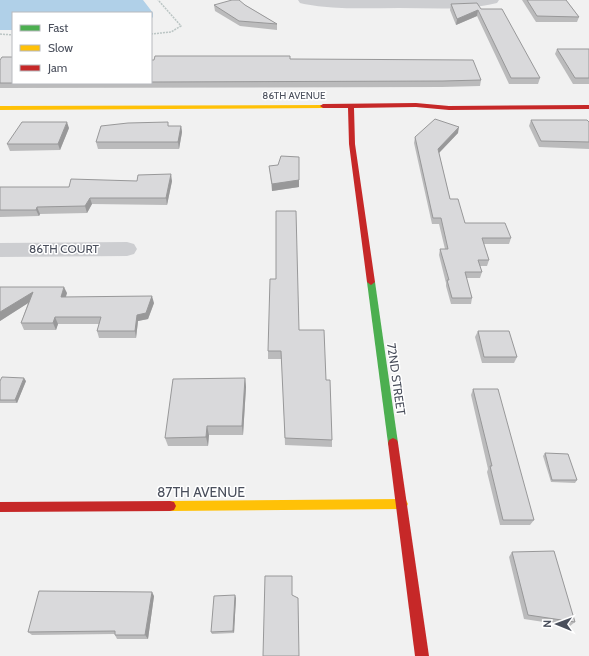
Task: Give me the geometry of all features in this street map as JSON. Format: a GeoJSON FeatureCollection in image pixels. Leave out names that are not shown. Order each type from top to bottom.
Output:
{"type":"FeatureCollection","features":[{"type":"Feature","properties":{"kind":"street"},"geometry":{"type":"LineString","coordinates":[[304,0],[330,4],[419,2],[475,3],[493,0]]}},
{"type":"Feature","properties":{"kind":"street","name":"86TH AVENUE"},"geometry":{"type":"LineString","coordinates":[[0,108],[416,105],[449,108],[589,107]]}},
{"type":"Feature","properties":{"kind":"street","name":"72ND STREET"},"geometry":{"type":"LineString","coordinates":[[351,106],[352,144],[422,656]]}},
{"type":"Feature","properties":{"kind":"street","name":"86TH COURT"},"geometry":{"type":"LineString","coordinates":[[0,250],[127,249]]}},
{"type":"Feature","properties":{"kind":"street","name":"87TH AVENUE"},"geometry":{"type":"LineString","coordinates":[[0,507],[402,504]]}},
{"type":"Feature","properties":{"kind":"path"},"geometry":{"type":"LineString","coordinates":[[152,34],[174,31],[180,26],[180,22],[158,0]]}},
{"type":"Feature","properties":{"kind":"path"},"geometry":{"type":"LineString","coordinates":[[0,34],[12,35]]}},
{"type":"Feature","properties":{"kind":"water"},"geometry":{"type":"Polygon","coordinates":[[[0,0],[143,0],[153,13],[152,18],[152,12],[12,12],[12,30],[0,30],[0,0]]]}},
{"type":"Feature","properties":{"kind":"building"},"geometry":{"type":"Polygon","coordinates":[[[232,0],[239,0],[277,24],[239,21],[214,5],[232,0]]]}},
{"type":"Feature","properties":{"kind":"building"},"geometry":{"type":"Polygon","coordinates":[[[527,0],[566,0],[579,17],[537,16],[527,0]]]}},
{"type":"Feature","properties":{"kind":"building"},"geometry":{"type":"Polygon","coordinates":[[[477,3],[481,9],[502,9],[540,78],[511,78],[478,10],[457,19],[451,4],[477,3]]]}},
{"type":"Feature","properties":{"kind":"building"},"geometry":{"type":"Polygon","coordinates":[[[557,49],[589,49],[589,78],[575,78],[557,49]]]}},
{"type":"Feature","properties":{"kind":"building"},"geometry":{"type":"Polygon","coordinates":[[[155,56],[290,56],[290,59],[473,60],[481,80],[152,82],[152,60],[154,60],[155,56]]]}},
{"type":"Feature","properties":{"kind":"building"},"geometry":{"type":"Polygon","coordinates":[[[2,57],[12,57],[12,83],[0,83],[0,60],[2,57]]]}},
{"type":"Feature","properties":{"kind":"building"},"geometry":{"type":"Polygon","coordinates":[[[435,119],[459,127],[438,149],[450,199],[458,199],[465,223],[505,223],[511,238],[482,238],[489,260],[478,260],[482,272],[465,272],[472,298],[452,298],[447,280],[449,280],[440,249],[448,249],[441,218],[433,218],[415,137],[435,119]]]}},
{"type":"Feature","properties":{"kind":"building"},"geometry":{"type":"Polygon","coordinates":[[[531,120],[587,120],[589,122],[589,142],[541,141],[531,120]]]}},
{"type":"Feature","properties":{"kind":"building"},"geometry":{"type":"Polygon","coordinates":[[[22,122],[67,122],[58,144],[7,144],[22,122]]]}},
{"type":"Feature","properties":{"kind":"building"},"geometry":{"type":"Polygon","coordinates":[[[168,122],[168,126],[181,126],[178,142],[96,142],[101,126],[128,123],[168,122]]]}},
{"type":"Feature","properties":{"kind":"building"},"geometry":{"type":"Polygon","coordinates":[[[281,156],[299,157],[299,180],[272,184],[269,166],[278,165],[281,156]]]}},
{"type":"Feature","properties":{"kind":"building"},"geometry":{"type":"Polygon","coordinates":[[[171,174],[166,198],[90,198],[85,206],[37,207],[36,210],[0,210],[0,187],[69,187],[71,179],[137,181],[138,175],[171,174]]]}},
{"type":"Feature","properties":{"kind":"building"},"geometry":{"type":"Polygon","coordinates":[[[276,211],[296,211],[299,330],[324,330],[326,380],[330,380],[332,440],[285,438],[281,351],[268,351],[270,279],[276,279],[276,211]]]}},
{"type":"Feature","properties":{"kind":"building"},"geometry":{"type":"Polygon","coordinates":[[[0,287],[64,287],[61,297],[152,296],[146,313],[137,315],[135,331],[97,331],[101,317],[55,317],[53,323],[21,323],[33,292],[0,312],[0,287]]]}},
{"type":"Feature","properties":{"kind":"building"},"geometry":{"type":"Polygon","coordinates":[[[478,331],[509,331],[517,357],[484,357],[478,331]]]}},
{"type":"Feature","properties":{"kind":"building"},"geometry":{"type":"Polygon","coordinates":[[[2,377],[24,378],[15,400],[0,400],[0,381],[2,377]]]}},
{"type":"Feature","properties":{"kind":"building"},"geometry":{"type":"Polygon","coordinates":[[[245,378],[242,426],[207,426],[206,437],[165,438],[173,379],[245,378]]]}},
{"type":"Feature","properties":{"kind":"building"},"geometry":{"type":"Polygon","coordinates":[[[473,389],[498,389],[534,520],[503,520],[490,466],[492,466],[473,389]]]}},
{"type":"Feature","properties":{"kind":"building"},"geometry":{"type":"Polygon","coordinates":[[[545,453],[568,454],[577,480],[552,480],[545,453]]]}},
{"type":"Feature","properties":{"kind":"building"},"geometry":{"type":"Polygon","coordinates":[[[554,551],[575,622],[528,615],[512,552],[554,551]]]}},
{"type":"Feature","properties":{"kind":"building"},"geometry":{"type":"Polygon","coordinates":[[[265,576],[292,576],[292,595],[298,598],[299,656],[263,656],[265,576]]]}},
{"type":"Feature","properties":{"kind":"building"},"geometry":{"type":"Polygon","coordinates":[[[39,591],[152,592],[145,635],[115,635],[115,631],[28,632],[39,591]]]}},
{"type":"Feature","properties":{"kind":"building"},"geometry":{"type":"Polygon","coordinates":[[[235,595],[233,631],[211,632],[214,596],[235,595]]]}},
{"type":"Feature","properties":{"kind":"traffic: fast"},"geometry":{"type":"LineString","coordinates":[[371,282],[393,443]]}},
{"type":"Feature","properties":{"kind":"traffic: slow"},"geometry":{"type":"LineString","coordinates":[[0,108],[323,106]]}},
{"type":"Feature","properties":{"kind":"traffic: slow"},"geometry":{"type":"LineString","coordinates":[[170,506],[402,504]]}},
{"type":"Feature","properties":{"kind":"traffic: jam"},"geometry":{"type":"LineString","coordinates":[[323,106],[416,105],[449,108],[589,107]]}},
{"type":"Feature","properties":{"kind":"traffic: jam"},"geometry":{"type":"LineString","coordinates":[[351,106],[352,144],[371,282]]}},
{"type":"Feature","properties":{"kind":"traffic: jam"},"geometry":{"type":"LineString","coordinates":[[393,443],[422,656]]}},
{"type":"Feature","properties":{"kind":"traffic: jam"},"geometry":{"type":"LineString","coordinates":[[0,507],[170,506]]}}]}
